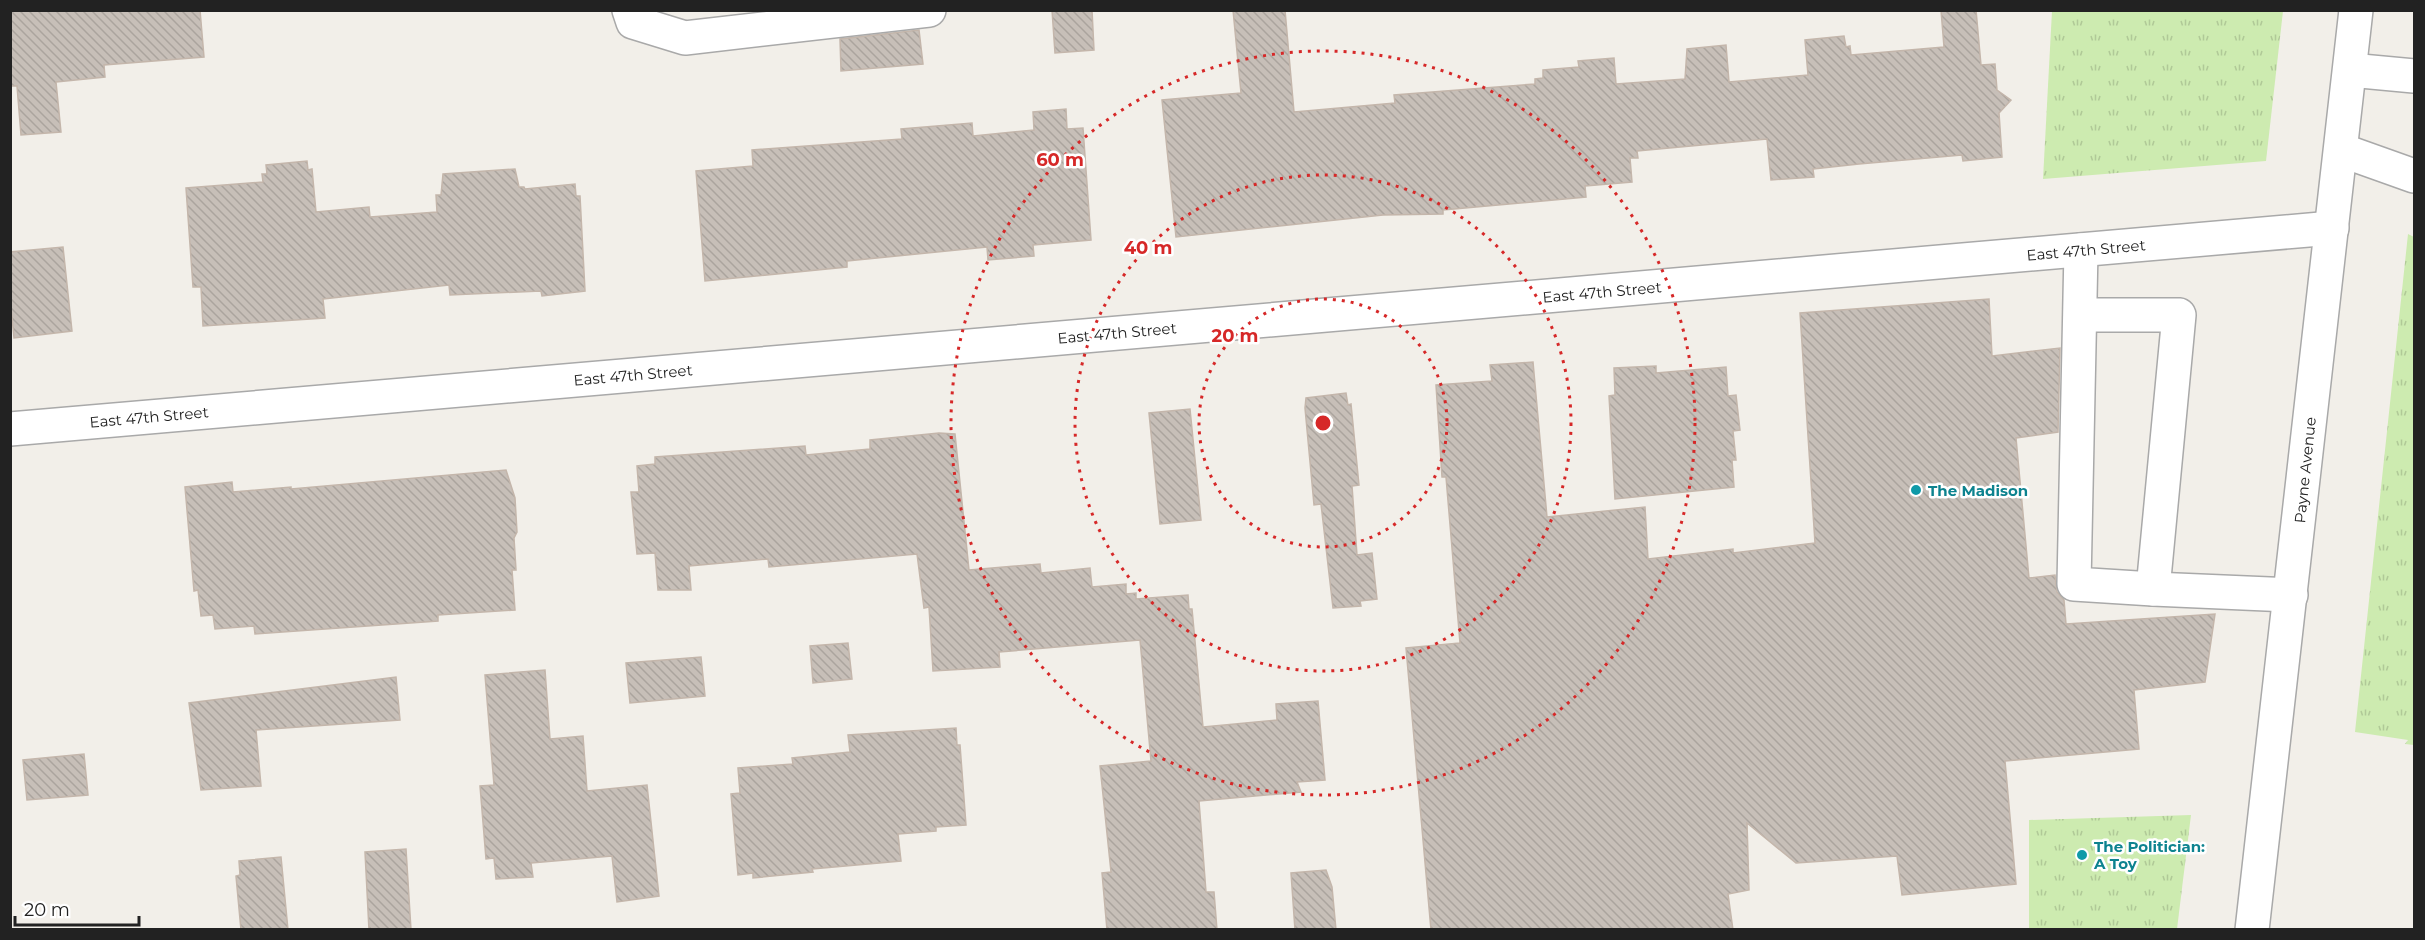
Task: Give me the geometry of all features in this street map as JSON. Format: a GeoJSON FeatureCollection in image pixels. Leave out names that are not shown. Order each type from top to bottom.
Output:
{"type":"FeatureCollection","features":[{"type":"Feature","properties":{"kind":"street"},"geometry":{"type":"LineString","coordinates":[[631,16],[685,38],[929,10]]}},
{"type":"Feature","properties":{"kind":"street","name":"Payne Avenue"},"geometry":{"type":"LineString","coordinates":[[2252,930],[2356,10]]}},
{"type":"Feature","properties":{"kind":"street"},"geometry":{"type":"LineString","coordinates":[[2350,70],[2415,76]]}},
{"type":"Feature","properties":{"kind":"street"},"geometry":{"type":"LineString","coordinates":[[2341,150],[2415,176]]}},
{"type":"Feature","properties":{"kind":"street","name":"East 47th Street"},"geometry":{"type":"LineString","coordinates":[[10,429],[2332,228]]}},
{"type":"Feature","properties":{"kind":"street"},"geometry":{"type":"LineString","coordinates":[[2081,250],[2074,584],[2290,595]]}},
{"type":"Feature","properties":{"kind":"street"},"geometry":{"type":"LineString","coordinates":[[2081,315],[2180,315],[2153,589]]}},
{"type":"Feature","properties":{"kind":"green space"},"geometry":{"type":"Polygon","coordinates":[[[2052,11],[2283,11],[2266,161],[2043,179],[2052,11]]]}},
{"type":"Feature","properties":{"kind":"green space"},"geometry":{"type":"Polygon","coordinates":[[[2408,234],[2414,237],[2414,745],[2405,744],[2408,740],[2355,732],[2408,234]]]}},
{"type":"Feature","properties":{"kind":"green space"},"geometry":{"type":"Polygon","coordinates":[[[2191,815],[2177,929],[2029,929],[2029,820],[2191,815]]]}},
{"type":"Feature","properties":{"kind":"building"},"geometry":{"type":"Polygon","coordinates":[[[10,10],[200,10],[204,57],[104,65],[105,77],[56,82],[61,132],[21,135],[17,86],[10,86],[10,10]]]}},
{"type":"Feature","properties":{"kind":"building"},"geometry":{"type":"Polygon","coordinates":[[[1052,10],[1092,10],[1094,50],[1055,53],[1052,10]]]}},
{"type":"Feature","properties":{"kind":"building"},"geometry":{"type":"Polygon","coordinates":[[[1233,10],[1285,10],[1294,112],[1395,103],[1394,95],[1535,84],[1535,79],[1543,78],[1543,70],[1579,67],[1578,61],[1614,58],[1616,84],[1685,79],[1687,49],[1726,45],[1729,82],[1808,75],[1805,40],[1844,36],[1846,47],[1850,46],[1851,55],[1944,47],[1941,10],[1976,10],[1981,65],[1995,64],[1997,90],[2011,100],[1999,113],[2002,157],[1963,161],[1962,155],[1859,164],[1813,169],[1814,177],[1771,180],[1767,139],[1637,151],[1638,158],[1630,158],[1632,182],[1585,186],[1586,197],[1443,210],[1443,214],[1383,215],[1176,237],[1162,100],[1241,93],[1233,10]]]}},
{"type":"Feature","properties":{"kind":"building"},"geometry":{"type":"Polygon","coordinates":[[[919,30],[923,64],[841,71],[840,39],[919,30]]]}},
{"type":"Feature","properties":{"kind":"building"},"geometry":{"type":"Polygon","coordinates":[[[1066,109],[1067,129],[1083,128],[1091,240],[1033,245],[1034,256],[988,260],[987,247],[847,261],[847,267],[705,281],[696,171],[753,166],[752,150],[902,139],[901,129],[972,123],[973,136],[1034,130],[1033,112],[1066,109]]]}},
{"type":"Feature","properties":{"kind":"building"},"geometry":{"type":"Polygon","coordinates":[[[307,161],[308,170],[312,169],[316,212],[369,207],[370,217],[437,212],[436,195],[441,195],[443,174],[515,169],[519,187],[525,189],[575,184],[576,196],[580,196],[585,291],[542,296],[541,291],[450,295],[449,285],[323,299],[325,318],[203,326],[201,287],[193,287],[186,188],[263,182],[262,174],[267,174],[266,165],[307,161]]]}},
{"type":"Feature","properties":{"kind":"building"},"geometry":{"type":"Polygon","coordinates":[[[63,247],[72,331],[14,338],[10,298],[10,252],[63,247]]]}},
{"type":"Feature","properties":{"kind":"building"},"geometry":{"type":"Polygon","coordinates":[[[1989,299],[1992,356],[2060,348],[2058,432],[2016,438],[2029,578],[2055,575],[2057,592],[2064,600],[2066,624],[2215,614],[2205,682],[2134,690],[2139,749],[2005,761],[2016,884],[1902,895],[1897,856],[1796,863],[1747,823],[1749,890],[1728,894],[1733,930],[1431,930],[1406,648],[1460,643],[1446,477],[1442,477],[1436,385],[1492,381],[1490,365],[1533,362],[1547,517],[1645,507],[1648,559],[1733,549],[1733,553],[1815,543],[1800,313],[1989,299]]]}},
{"type":"Feature","properties":{"kind":"building"},"geometry":{"type":"Polygon","coordinates":[[[1656,366],[1656,373],[1726,367],[1728,396],[1736,395],[1740,430],[1733,431],[1736,460],[1732,460],[1734,487],[1615,499],[1609,396],[1615,395],[1614,368],[1656,366]]]}},
{"type":"Feature","properties":{"kind":"building"},"geometry":{"type":"Polygon","coordinates":[[[1346,393],[1348,405],[1351,404],[1359,485],[1352,486],[1357,555],[1372,553],[1377,599],[1360,601],[1361,606],[1333,608],[1321,504],[1314,505],[1305,408],[1306,398],[1346,393]]]}},
{"type":"Feature","properties":{"kind":"building"},"geometry":{"type":"Polygon","coordinates":[[[1190,409],[1201,520],[1160,524],[1149,413],[1190,409]]]}},
{"type":"Feature","properties":{"kind":"building"},"geometry":{"type":"Polygon","coordinates":[[[939,433],[955,434],[969,570],[1040,564],[1041,573],[1090,568],[1092,587],[1126,584],[1126,594],[1136,593],[1136,599],[1188,595],[1189,609],[1192,609],[1203,727],[1277,720],[1276,704],[1318,701],[1325,780],[1297,782],[1301,792],[1199,801],[1206,892],[1214,892],[1217,930],[1107,930],[1102,873],[1111,872],[1100,766],[1151,761],[1140,640],[999,652],[1000,667],[933,671],[929,607],[924,608],[917,554],[769,567],[768,559],[689,566],[691,590],[658,590],[655,553],[637,554],[631,492],[639,492],[637,466],[655,464],[655,457],[805,446],[806,455],[870,449],[870,440],[939,433]]]}},
{"type":"Feature","properties":{"kind":"building"},"geometry":{"type":"Polygon","coordinates":[[[506,470],[515,498],[516,570],[512,570],[515,610],[438,615],[438,621],[255,634],[254,626],[215,629],[213,615],[201,616],[198,590],[194,591],[185,487],[232,482],[233,492],[291,487],[291,489],[506,470]]]}},
{"type":"Feature","properties":{"kind":"building"},"geometry":{"type":"Polygon","coordinates":[[[848,643],[852,679],[813,683],[810,646],[848,643]]]}},
{"type":"Feature","properties":{"kind":"building"},"geometry":{"type":"Polygon","coordinates":[[[701,657],[705,696],[630,703],[626,663],[701,657]]]}},
{"type":"Feature","properties":{"kind":"building"},"geometry":{"type":"Polygon","coordinates":[[[545,670],[550,739],[583,736],[587,791],[647,785],[659,896],[617,902],[612,856],[531,863],[533,877],[496,879],[494,858],[486,859],[480,786],[494,785],[485,675],[545,670]]]}},
{"type":"Feature","properties":{"kind":"building"},"geometry":{"type":"Polygon","coordinates":[[[396,677],[400,720],[256,730],[261,786],[201,790],[189,703],[396,677]]]}},
{"type":"Feature","properties":{"kind":"building"},"geometry":{"type":"Polygon","coordinates":[[[956,728],[957,745],[960,745],[966,825],[936,827],[936,831],[898,834],[901,861],[812,869],[813,872],[753,878],[753,873],[738,875],[731,794],[740,793],[738,768],[793,764],[792,758],[850,752],[848,735],[956,728]]]}},
{"type":"Feature","properties":{"kind":"building"},"geometry":{"type":"Polygon","coordinates":[[[84,754],[88,795],[27,800],[23,760],[84,754]]]}},
{"type":"Feature","properties":{"kind":"building"},"geometry":{"type":"Polygon","coordinates":[[[406,849],[411,930],[369,930],[365,852],[406,849]]]}},
{"type":"Feature","properties":{"kind":"building"},"geometry":{"type":"Polygon","coordinates":[[[281,857],[288,930],[241,930],[236,876],[240,875],[239,861],[281,857]]]}},
{"type":"Feature","properties":{"kind":"building"},"geometry":{"type":"Polygon","coordinates":[[[1326,870],[1332,887],[1336,930],[1295,930],[1291,873],[1326,870]]]}},
{"type":"Feature","properties":{"kind":"place","name":"The Madison"},"geometry":{"type":"Point","coordinates":[1916,490]}},
{"type":"Feature","properties":{"kind":"place","name":"The Politician: A Toy"},"geometry":{"type":"Point","coordinates":[2082,855]}}]}
